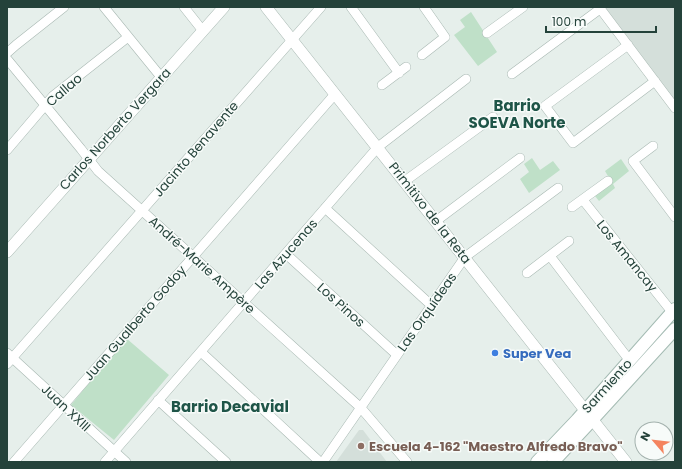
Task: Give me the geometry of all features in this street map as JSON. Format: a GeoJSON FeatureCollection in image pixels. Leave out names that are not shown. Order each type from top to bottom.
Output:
{"type":"FeatureCollection","features":[{"type":"Feature","properties":{"kind":"main road","name":"Sarmiento"},"geometry":{"type":"LineString","coordinates":[[553,462],[630,361],[674,310]]}},
{"type":"Feature","properties":{"kind":"main road","name":"Sarmiento"},"geometry":{"type":"LineString","coordinates":[[537,462],[590,415],[675,329]]}},
{"type":"Feature","properties":{"kind":"street"},"geometry":{"type":"LineString","coordinates":[[7,53],[64,7]]}},
{"type":"Feature","properties":{"kind":"street"},"geometry":{"type":"LineString","coordinates":[[104,7],[161,77]]}},
{"type":"Feature","properties":{"kind":"street"},"geometry":{"type":"LineString","coordinates":[[184,7],[203,31]]}},
{"type":"Feature","properties":{"kind":"street","name":"Carlos Norberto Vergara"},"geometry":{"type":"LineString","coordinates":[[7,252],[224,7]]}},
{"type":"Feature","properties":{"kind":"street","name":"Primitivo de la Reta"},"geometry":{"type":"LineString","coordinates":[[266,7],[626,462]]}},
{"type":"Feature","properties":{"kind":"street","name":"Jacinto Benavente"},"geometry":{"type":"LineString","coordinates":[[9,359],[322,7]]}},
{"type":"Feature","properties":{"kind":"street"},"geometry":{"type":"LineString","coordinates":[[351,7],[402,70],[382,85]]}},
{"type":"Feature","properties":{"kind":"street"},"geometry":{"type":"LineString","coordinates":[[422,55],[445,38],[424,7]]}},
{"type":"Feature","properties":{"kind":"street"},"geometry":{"type":"LineString","coordinates":[[488,33],[523,7]]}},
{"type":"Feature","properties":{"kind":"street"},"geometry":{"type":"LineString","coordinates":[[512,74],[599,8],[675,108]]}},
{"type":"Feature","properties":{"kind":"street","name":"Callao"},"geometry":{"type":"LineString","coordinates":[[7,150],[53,96],[128,37]]}},
{"type":"Feature","properties":{"kind":"street"},"geometry":{"type":"LineString","coordinates":[[628,45],[545,106],[573,142],[655,81]]}},
{"type":"Feature","properties":{"kind":"street","name":"André-Marie Ampère"},"geometry":{"type":"LineString","coordinates":[[7,59],[46,105],[98,171],[361,408],[407,462]]}},
{"type":"Feature","properties":{"kind":"street","name":"Las Azucenas"},"geometry":{"type":"LineString","coordinates":[[105,462],[378,147],[466,79]]}},
{"type":"Feature","properties":{"kind":"street","name":"Juan Gualberto Godoy"},"geometry":{"type":"LineString","coordinates":[[14,462],[335,94]]}},
{"type":"Feature","properties":{"kind":"street"},"geometry":{"type":"LineString","coordinates":[[405,181],[493,117]]}},
{"type":"Feature","properties":{"kind":"street"},"geometry":{"type":"LineString","coordinates":[[653,146],[632,161],[675,217]]}},
{"type":"Feature","properties":{"kind":"street"},"geometry":{"type":"LineString","coordinates":[[436,222],[520,158]]}},
{"type":"Feature","properties":{"kind":"street"},"geometry":{"type":"LineString","coordinates":[[572,207],[608,180]]}},
{"type":"Feature","properties":{"kind":"street","name":"Las Orquídeas"},"geometry":{"type":"LineString","coordinates":[[324,462],[464,257],[558,188]]}},
{"type":"Feature","properties":{"kind":"street","name":"Los Amancay"},"geometry":{"type":"LineString","coordinates":[[583,200],[674,310]]}},
{"type":"Feature","properties":{"kind":"street"},"geometry":{"type":"LineString","coordinates":[[325,208],[431,305]]}},
{"type":"Feature","properties":{"kind":"street"},"geometry":{"type":"LineString","coordinates":[[527,273],[569,241]]}},
{"type":"Feature","properties":{"kind":"street","name":"Los Pinos"},"geometry":{"type":"LineString","coordinates":[[286,254],[397,355]]}},
{"type":"Feature","properties":{"kind":"street"},"geometry":{"type":"LineString","coordinates":[[550,256],[630,361]]}},
{"type":"Feature","properties":{"kind":"street"},"geometry":{"type":"LineString","coordinates":[[201,352],[320,462]]}},
{"type":"Feature","properties":{"kind":"street","name":"Juan XXIII"},"geometry":{"type":"LineString","coordinates":[[9,359],[126,462]]}},
{"type":"Feature","properties":{"kind":"street"},"geometry":{"type":"LineString","coordinates":[[158,400],[226,462]]}},
{"type":"Feature","properties":{"kind":"shaded area"},"geometry":{"type":"Polygon","coordinates":[[[599,7],[675,7],[675,108],[599,7]]]}},
{"type":"Feature","properties":{"kind":"shaded area","name":"Escuela 4-162 \"Maestro Alfredo Bravo\""},"geometry":{"type":"Polygon","coordinates":[[[359,430],[363,430],[387,462],[336,462],[359,430]]]}},
{"type":"Feature","properties":{"kind":"green space"},"geometry":{"type":"Polygon","coordinates":[[[471,12],[497,52],[478,66],[454,35],[465,27],[460,20],[471,12]]]}},
{"type":"Feature","properties":{"kind":"green space"},"geometry":{"type":"Polygon","coordinates":[[[532,158],[540,170],[553,161],[560,170],[529,193],[520,179],[529,172],[524,164],[532,158]]]}},
{"type":"Feature","properties":{"kind":"green space"},"geometry":{"type":"Polygon","coordinates":[[[621,159],[629,171],[613,184],[615,188],[599,201],[595,196],[612,183],[605,171],[621,159]]]}},
{"type":"Feature","properties":{"kind":"green space"},"geometry":{"type":"Polygon","coordinates":[[[126,338],[169,375],[114,440],[71,405],[126,338]]]}},
{"type":"Feature","properties":{"kind":"place","name":"Super Vea"},"geometry":{"type":"Point","coordinates":[495,353]}},
{"type":"Feature","properties":{"kind":"place","name":"Escuela 4-162 \"Maestro Alfredo Bravo\""},"geometry":{"type":"Point","coordinates":[361,446]}},
{"type":"Feature","properties":{"kind":"district","name":"Barrio SOEVA Norte"},"geometry":{"type":"Point","coordinates":[517,114]}},
{"type":"Feature","properties":{"kind":"district","name":"Barrio Decavial"},"geometry":{"type":"Point","coordinates":[230,406]}}]}
